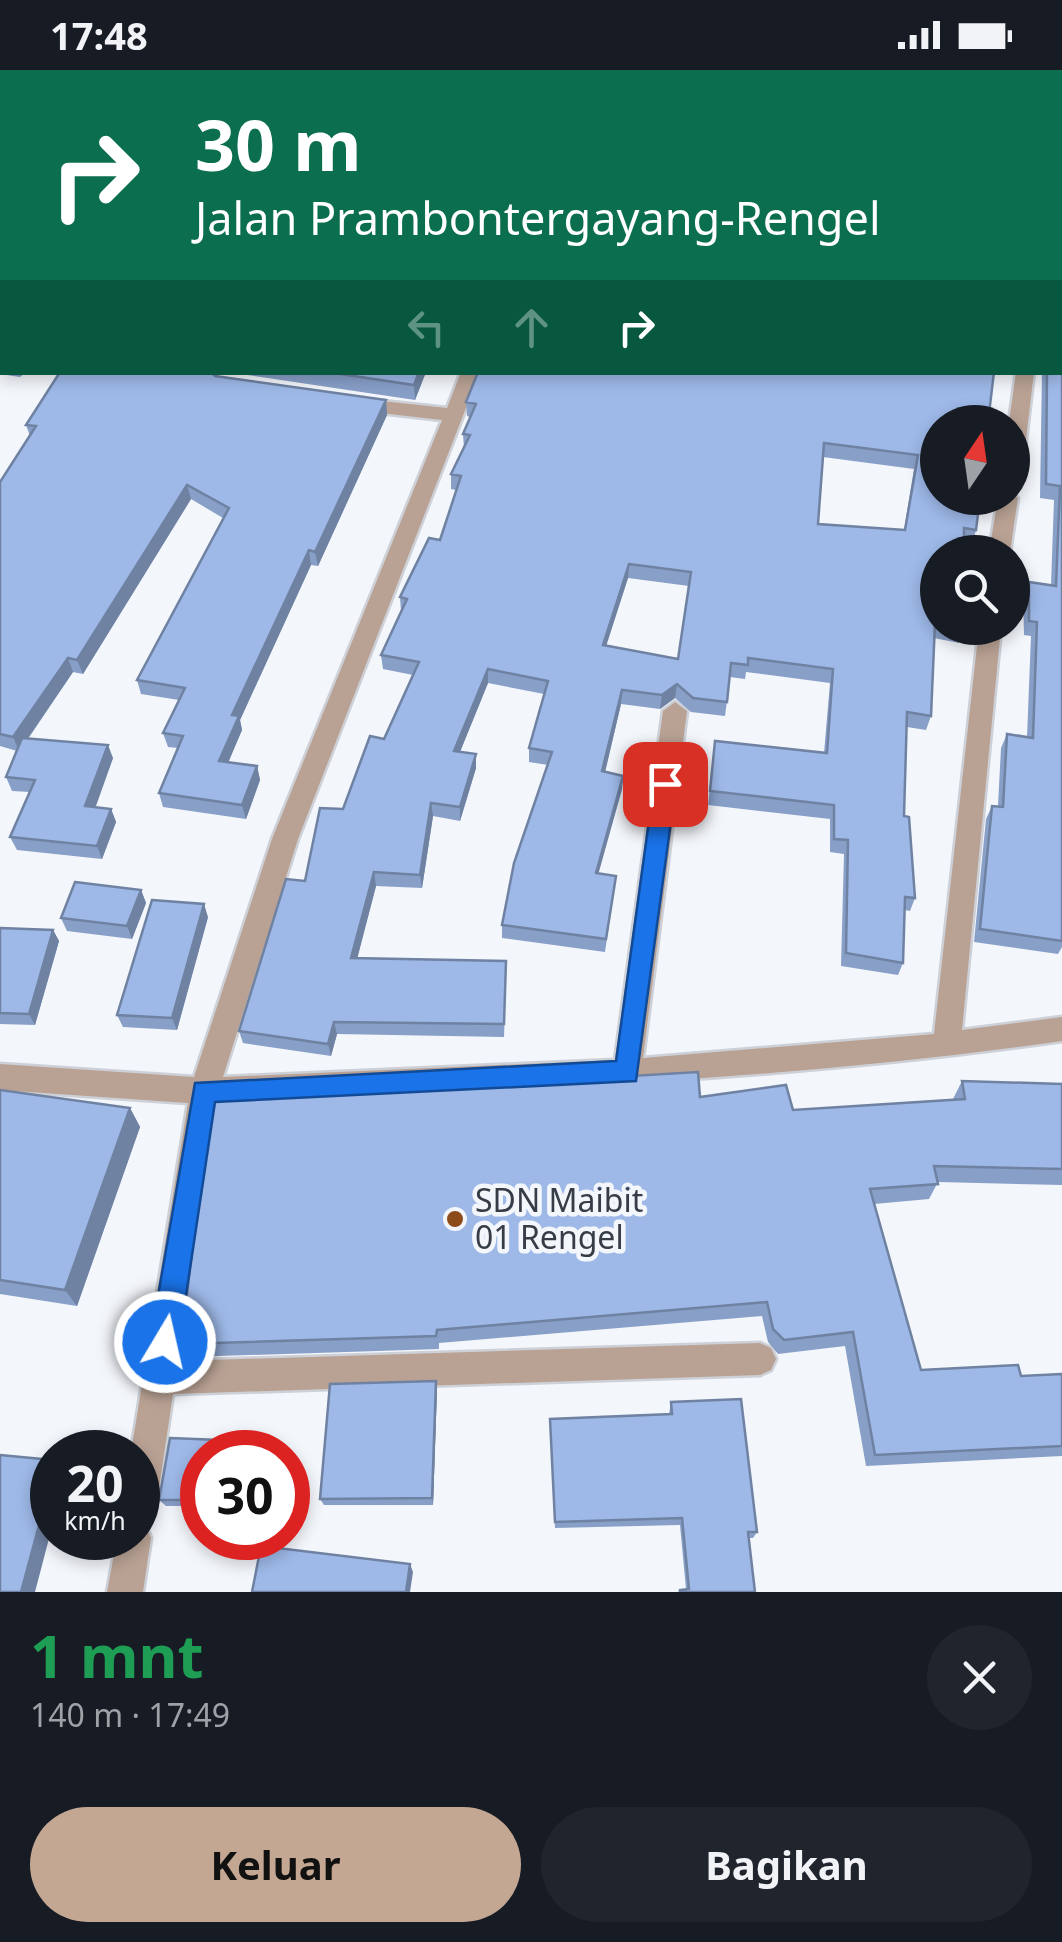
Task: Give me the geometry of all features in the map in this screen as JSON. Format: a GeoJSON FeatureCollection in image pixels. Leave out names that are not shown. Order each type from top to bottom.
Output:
{"type":"FeatureCollection","features":[{"type":"Feature","properties":{"kind":"street"},"geometry":{"type":"LineString","coordinates":[[151,1430],[204,1091],[285,839],[469,375]]}},
{"type":"Feature","properties":{"kind":"street"},"geometry":{"type":"LineString","coordinates":[[1021,405],[1025,375]]}},
{"type":"Feature","properties":{"kind":"street"},"geometry":{"type":"LineString","coordinates":[[328,399],[454,415]]}},
{"type":"Feature","properties":{"kind":"street"},"geometry":{"type":"LineString","coordinates":[[947,1046],[988,645]]}},
{"type":"Feature","properties":{"kind":"street"},"geometry":{"type":"LineString","coordinates":[[627,1072],[675,712]]}},
{"type":"Feature","properties":{"kind":"street"},"geometry":{"type":"LineString","coordinates":[[0,1077],[204,1091],[627,1072],[947,1046],[1062,1029]]}},
{"type":"Feature","properties":{"kind":"street"},"geometry":{"type":"LineString","coordinates":[[159,1378],[760,1360]]}},
{"type":"Feature","properties":{"kind":"street"},"geometry":{"type":"LineString","coordinates":[[125,1592],[130,1560]]}},
{"type":"Feature","properties":{"kind":"building"},"geometry":{"type":"Polygon","coordinates":[[[58,375],[214,375],[386,400],[315,552],[309,550],[232,715],[239,716],[219,761],[257,766],[242,805],[159,793],[183,736],[163,733],[185,688],[137,680],[229,508],[187,485],[77,660],[68,658],[13,737],[0,734],[0,482],[36,426],[26,425],[58,375]]]}},
{"type":"Feature","properties":{"kind":"building"},"geometry":{"type":"Polygon","coordinates":[[[347,375],[418,375],[414,385],[347,375]]]}},
{"type":"Feature","properties":{"kind":"building"},"geometry":{"type":"Polygon","coordinates":[[[477,375],[994,375],[990,405],[920,405],[920,515],[978,515],[976,530],[964,528],[964,535],[920,535],[920,645],[934,645],[931,716],[907,712],[904,816],[909,817],[915,898],[905,897],[903,963],[846,953],[848,840],[834,839],[834,805],[710,791],[715,741],[827,753],[833,669],[748,658],[748,665],[731,663],[727,702],[693,698],[677,684],[662,695],[622,690],[602,771],[623,776],[596,873],[616,876],[606,939],[502,925],[514,863],[552,752],[529,748],[548,681],[488,669],[454,751],[476,754],[460,807],[431,803],[420,875],[374,872],[351,958],[506,961],[504,1024],[334,1022],[328,1044],[239,1031],[286,879],[305,881],[320,808],[343,809],[370,736],[384,739],[419,662],[381,655],[407,599],[400,597],[429,538],[440,540],[461,476],[451,474],[470,435],[463,434],[476,404],[466,402],[477,375]],[[824,443],[818,524],[905,530],[918,455],[824,443]],[[629,564],[603,645],[678,659],[691,572],[629,564]]]}},
{"type":"Feature","properties":{"kind":"building"},"geometry":{"type":"Polygon","coordinates":[[[1047,375],[1062,375],[1062,941],[980,929],[992,806],[1003,807],[1007,734],[1033,738],[1037,622],[1030,621],[1030,582],[1056,586],[1060,486],[1046,484],[1047,375]]]}},
{"type":"Feature","properties":{"kind":"building"},"geometry":{"type":"Polygon","coordinates":[[[22,738],[108,745],[85,806],[111,809],[97,846],[10,837],[35,780],[6,777],[22,738]]]}},
{"type":"Feature","properties":{"kind":"building"},"geometry":{"type":"Polygon","coordinates":[[[75,882],[141,890],[127,926],[61,918],[75,882]]]}},
{"type":"Feature","properties":{"kind":"building"},"geometry":{"type":"Polygon","coordinates":[[[152,900],[204,904],[172,1018],[117,1015],[152,900]]]}},
{"type":"Feature","properties":{"kind":"building"},"geometry":{"type":"Polygon","coordinates":[[[0,928],[53,930],[29,1014],[0,1013],[0,928]]]}},
{"type":"Feature","properties":{"kind":"building"},"geometry":{"type":"Polygon","coordinates":[[[698,1072],[700,1097],[786,1085],[793,1110],[965,1099],[962,1081],[1062,1084],[1062,1169],[934,1166],[938,1184],[870,1189],[921,1370],[1018,1365],[1021,1376],[1062,1374],[1062,1446],[875,1455],[853,1332],[784,1340],[773,1329],[767,1302],[437,1330],[436,1336],[181,1344],[210,1101],[698,1072]]]}},
{"type":"Feature","properties":{"kind":"building"},"geometry":{"type":"Polygon","coordinates":[[[0,1090],[130,1108],[65,1290],[0,1280],[0,1090]]]}},
{"type":"Feature","properties":{"kind":"building"},"geometry":{"type":"Polygon","coordinates":[[[436,1381],[432,1498],[320,1499],[330,1384],[436,1381]]]}},
{"type":"Feature","properties":{"kind":"building"},"geometry":{"type":"Polygon","coordinates":[[[741,1399],[757,1532],[748,1532],[755,1592],[680,1592],[689,1589],[682,1518],[555,1522],[550,1419],[672,1414],[671,1402],[741,1399]]]}},
{"type":"Feature","properties":{"kind":"building"},"geometry":{"type":"Polygon","coordinates":[[[170,1438],[180,1438],[180,1500],[160,1500],[170,1438]]]}},
{"type":"Feature","properties":{"kind":"building"},"geometry":{"type":"Polygon","coordinates":[[[0,1455],[30,1458],[30,1559],[21,1592],[0,1592],[0,1455]]]}},
{"type":"Feature","properties":{"kind":"building"},"geometry":{"type":"Polygon","coordinates":[[[310,1552],[410,1564],[406,1592],[252,1592],[258,1560],[310,1560],[310,1552]]]}},
{"type":"Feature","properties":{"kind":"place","name":"SDN Maibit 01 Rengel"},"geometry":{"type":"Point","coordinates":[455,1219]}},
{"type":"Feature","properties":{"kind":"route"},"geometry":{"type":"LineString","coordinates":[[165,1342],[204,1091],[627,1072],[665,784]]}}]}
